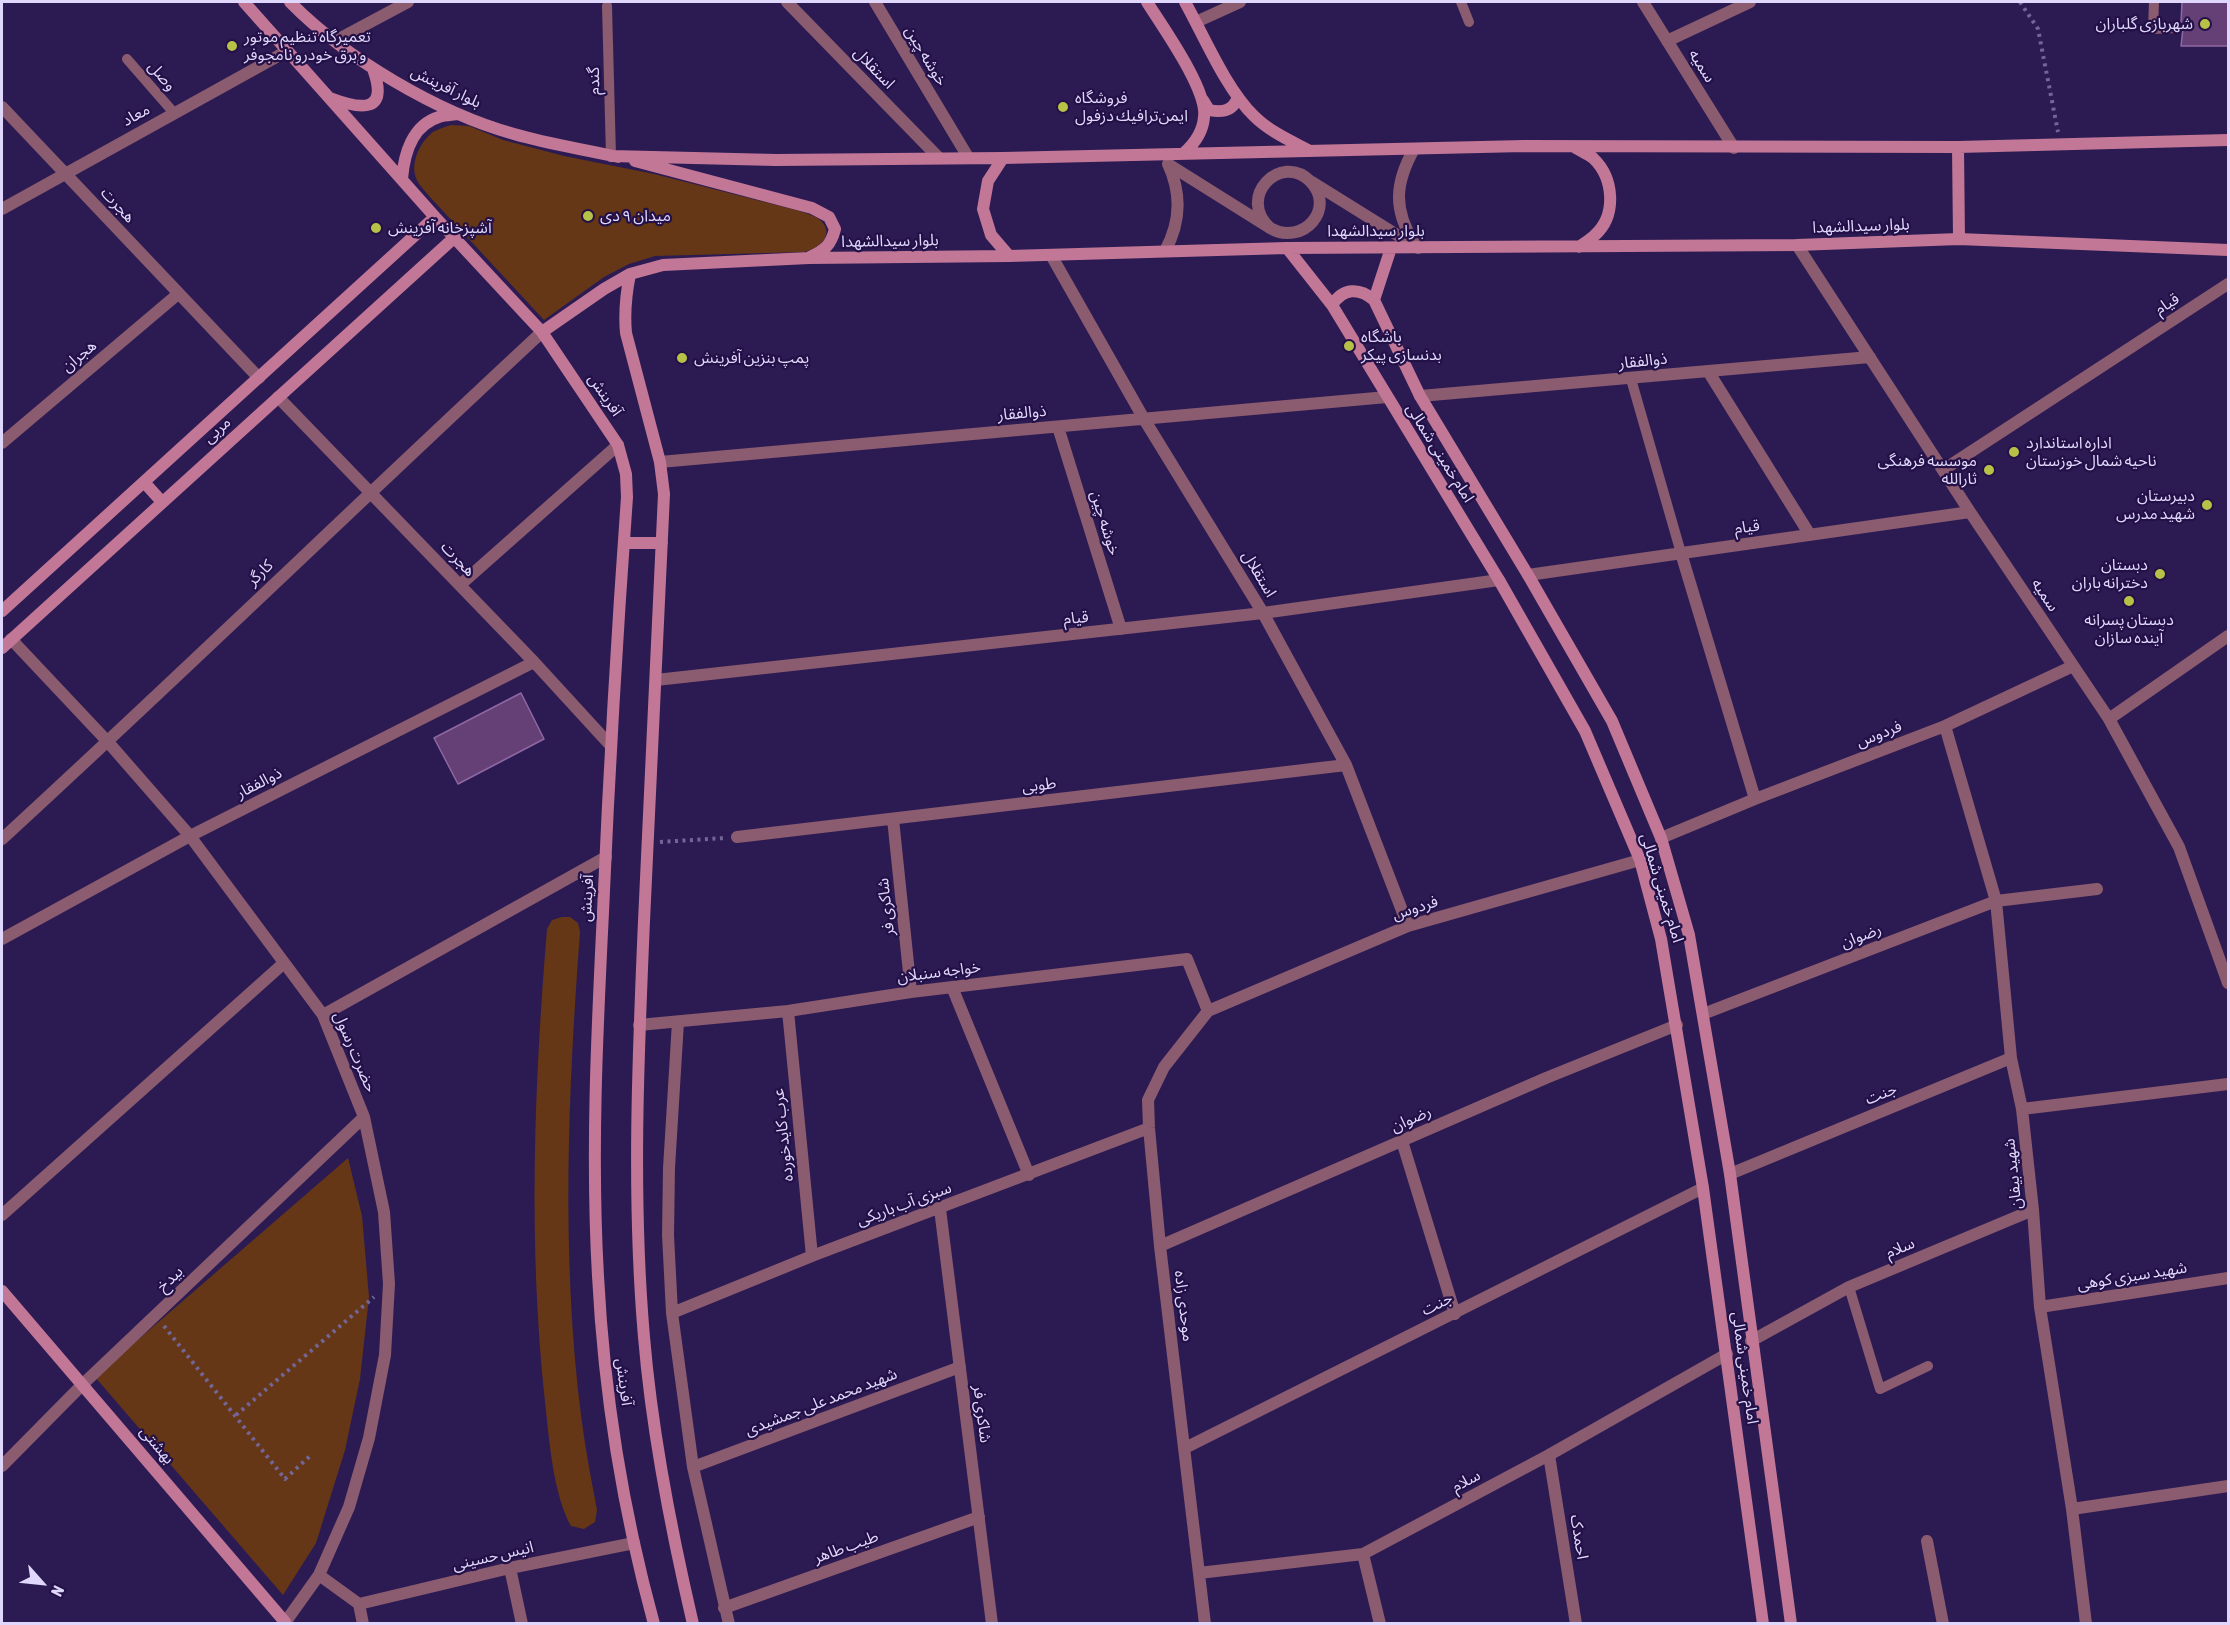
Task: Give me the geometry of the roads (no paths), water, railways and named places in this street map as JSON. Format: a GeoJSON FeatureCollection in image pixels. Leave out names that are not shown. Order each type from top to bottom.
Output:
{"type":"FeatureCollection","features":[{"type":"Feature","properties":{"kind":"main road"},"geometry":{"type":"LineString","coordinates":[[244,2],[452,234]]}},
{"type":"Feature","properties":{"kind":"main road","name":"بلوار آفرینش"},"geometry":{"type":"LineString","coordinates":[[290,2],[335,41],[373,69],[458,114],[512,134],[611,156]]}},
{"type":"Feature","properties":{"kind":"main road"},"geometry":{"type":"LineString","coordinates":[[1148,2],[1209,110],[1228,111],[1235,105],[1238,97]]}},
{"type":"Feature","properties":{"kind":"main road"},"geometry":{"type":"LineString","coordinates":[[1185,2],[1238,97],[1253,115],[1267,127],[1312,152]]}},
{"type":"Feature","properties":{"kind":"main road"},"geometry":{"type":"LineString","coordinates":[[329,98],[351,106],[364,107],[370,104],[377,96],[380,87],[373,69]]}},
{"type":"Feature","properties":{"kind":"main road"},"geometry":{"type":"LineString","coordinates":[[1184,153],[1199,134],[1204,117],[1202,99]]}},
{"type":"Feature","properties":{"kind":"main road"},"geometry":{"type":"LineString","coordinates":[[402,179],[408,146],[416,135],[426,124],[438,117],[458,114]]}},
{"type":"Feature","properties":{"kind":"main road"},"geometry":{"type":"LineString","coordinates":[[611,156],[776,160],[938,157],[1165,158],[1184,153],[1524,146],[1959,147],[2229,138]]}},
{"type":"Feature","properties":{"kind":"main road"},"geometry":{"type":"LineString","coordinates":[[1574,147],[1592,158],[1605,174],[1611,195],[1607,216],[1596,234],[1579,247]]}},
{"type":"Feature","properties":{"kind":"main road"},"geometry":{"type":"LineString","coordinates":[[1959,147],[1959,239]]}},
{"type":"Feature","properties":{"kind":"main road"},"geometry":{"type":"LineString","coordinates":[[611,156],[812,208],[829,217],[835,229],[831,243],[809,258]]}},
{"type":"Feature","properties":{"kind":"main road"},"geometry":{"type":"LineString","coordinates":[[1003,158],[988,181],[983,208],[991,236],[1009,256]]}},
{"type":"Feature","properties":{"kind":"main road","name":"مربی"},"geometry":{"type":"LineString","coordinates":[[2,611],[435,217]]}},
{"type":"Feature","properties":{"kind":"main road","name":"مربی"},"geometry":{"type":"LineString","coordinates":[[2,648],[278,397],[452,234]]}},
{"type":"Feature","properties":{"kind":"main road","name":"آفرینش"},"geometry":{"type":"LineString","coordinates":[[452,234],[542,332],[618,445],[626,474],[627,497],[606,857],[595,1166],[598,1275],[610,1405],[634,1543],[654,1623]]}},
{"type":"Feature","properties":{"kind":"main road","name":"بلوار سیدالشهدا"},"geometry":{"type":"LineString","coordinates":[[542,332],[630,274],[663,265],[809,258],[1009,256],[1287,248],[1797,245],[1959,239],[2229,250]]}},
{"type":"Feature","properties":{"kind":"main road","name":"امام خمینی شمالی"},"geometry":{"type":"LineString","coordinates":[[1287,248],[1332,305],[1499,580],[1585,731],[1640,860],[1662,939],[1677,1025],[1703,1188],[1763,1623]]}},
{"type":"Feature","properties":{"kind":"main road"},"geometry":{"type":"LineString","coordinates":[[1332,305],[1337,298],[1352,291],[1360,291],[1374,300],[1391,248]]}},
{"type":"Feature","properties":{"kind":"main road","name":"آفرینش"},"geometry":{"type":"LineString","coordinates":[[630,274],[625,296],[626,333],[660,462],[664,494],[639,1024],[638,1240],[644,1338],[656,1436],[682,1579],[693,1623]]}},
{"type":"Feature","properties":{"kind":"main road","name":"امام خمینی شمالی"},"geometry":{"type":"LineString","coordinates":[[1374,300],[1420,396],[1528,574],[1612,721],[1661,838],[1689,935],[1730,1174],[1791,1623]]}},
{"type":"Feature","properties":{"kind":"main road"},"geometry":{"type":"LineString","coordinates":[[144,482],[162,502]]}},
{"type":"Feature","properties":{"kind":"main road"},"geometry":{"type":"LineString","coordinates":[[624,543],[662,543]]}},
{"type":"Feature","properties":{"kind":"main road","name":"بهشتی"},"geometry":{"type":"LineString","coordinates":[[2,1291],[284,1623]]}},
{"type":"Feature","properties":{"kind":"street"},"geometry":{"type":"LineString","coordinates":[[335,41],[408,2]]}},
{"type":"Feature","properties":{"kind":"street","name":"استقلال"},"geometry":{"type":"LineString","coordinates":[[787,2],[938,157]]}},
{"type":"Feature","properties":{"kind":"street","name":"خوشه چین"},"geometry":{"type":"LineString","coordinates":[[875,2],[968,158]]}},
{"type":"Feature","properties":{"kind":"street"},"geometry":{"type":"LineString","coordinates":[[1196,22],[1240,2]]}},
{"type":"Feature","properties":{"kind":"street","name":"سمیه"},"geometry":{"type":"LineString","coordinates":[[1642,2],[1734,148]]}},
{"type":"Feature","properties":{"kind":"street"},"geometry":{"type":"LineString","coordinates":[[1667,41],[1750,2]]}},
{"type":"Feature","properties":{"kind":"street","name":"معاد"},"geometry":{"type":"LineString","coordinates":[[2,209],[287,51]]}},
{"type":"Feature","properties":{"kind":"street","name":"هجرت"},"geometry":{"type":"LineString","coordinates":[[2,107],[259,378]]}},
{"type":"Feature","properties":{"kind":"street"},"geometry":{"type":"LineString","coordinates":[[1413,149],[1404,168],[1399,188],[1399,210],[1406,230],[1418,248]]}},
{"type":"Feature","properties":{"kind":"street"},"geometry":{"type":"LineString","coordinates":[[1165,158],[1277,233],[1298,232],[1308,227],[1315,219],[1319,198],[1309,180]]}},
{"type":"Feature","properties":{"kind":"street"},"geometry":{"type":"LineString","coordinates":[[1165,158],[1177,188],[1178,214],[1174,234],[1165,251]]}},
{"type":"Feature","properties":{"kind":"street"},"geometry":{"type":"LineString","coordinates":[[1270,228],[1259,214],[1258,194],[1270,178],[1279,173],[1290,172],[1299,174],[1418,248]]}},
{"type":"Feature","properties":{"kind":"street","name":"سمیه"},"geometry":{"type":"LineString","coordinates":[[1797,245],[1970,512],[2109,719],[2180,847],[2229,983]]}},
{"type":"Feature","properties":{"kind":"street","name":"استقلال"},"geometry":{"type":"LineString","coordinates":[[1051,255],[1144,419],[1263,613],[1346,765],[1408,926]]}},
{"type":"Feature","properties":{"kind":"street","name":"قیام"},"geometry":{"type":"LineString","coordinates":[[1943,470],[2229,284]]}},
{"type":"Feature","properties":{"kind":"street","name":"هجران"},"geometry":{"type":"LineString","coordinates":[[2,443],[178,294]]}},
{"type":"Feature","properties":{"kind":"street","name":"کارگر"},"geometry":{"type":"LineString","coordinates":[[2,839],[108,742],[369,492],[542,332]]}},
{"type":"Feature","properties":{"kind":"street","name":"ذوالفقار"},"geometry":{"type":"LineString","coordinates":[[1420,396],[1870,357]]}},
{"type":"Feature","properties":{"kind":"street"},"geometry":{"type":"LineString","coordinates":[[1708,371],[1810,535]]}},
{"type":"Feature","properties":{"kind":"street","name":"هجرت"},"geometry":{"type":"LineString","coordinates":[[278,397],[534,662],[611,746]]}},
{"type":"Feature","properties":{"kind":"street","name":"ذوالفقار"},"geometry":{"type":"LineString","coordinates":[[660,462],[1387,397]]}},
{"type":"Feature","properties":{"kind":"street","name":"خوشه چین"},"geometry":{"type":"LineString","coordinates":[[1058,427],[1121,629]]}},
{"type":"Feature","properties":{"kind":"street"},"geometry":{"type":"LineString","coordinates":[[460,585],[618,445]]}},
{"type":"Feature","properties":{"kind":"street","name":"قیام"},"geometry":{"type":"LineString","coordinates":[[1528,574],[1970,512]]}},
{"type":"Feature","properties":{"kind":"street"},"geometry":{"type":"LineString","coordinates":[[1681,553],[1755,799]]}},
{"type":"Feature","properties":{"kind":"street","name":"قیام"},"geometry":{"type":"LineString","coordinates":[[656,680],[1263,613],[1499,580]]}},
{"type":"Feature","properties":{"kind":"street"},"geometry":{"type":"LineString","coordinates":[[2109,719],[2229,636]]}},
{"type":"Feature","properties":{"kind":"street","name":"حضرت رسول"},"geometry":{"type":"LineString","coordinates":[[11,639],[108,742],[190,836],[323,1015],[364,1117],[384,1212],[389,1284],[385,1355],[369,1438],[349,1507],[319,1575],[284,1623]]}},
{"type":"Feature","properties":{"kind":"street","name":"ذوالفقار"},"geometry":{"type":"LineString","coordinates":[[2,939],[190,836],[534,662]]}},
{"type":"Feature","properties":{"kind":"street","name":"فردوس"},"geometry":{"type":"LineString","coordinates":[[1661,838],[1945,726],[2073,666]]}},
{"type":"Feature","properties":{"kind":"street","name":"شهید بیفان"},"geometry":{"type":"LineString","coordinates":[[1945,726],[1996,901],[2011,1058],[2022,1109],[2033,1210],[2040,1307],[2072,1509],[2086,1623]]}},
{"type":"Feature","properties":{"kind":"street","name":"طوبی"},"geometry":{"type":"LineString","coordinates":[[736,837],[1346,765]]}},
{"type":"Feature","properties":{"kind":"street","name":"شاکری فر"},"geometry":{"type":"LineString","coordinates":[[894,819],[911,992]]}},
{"type":"Feature","properties":{"kind":"street"},"geometry":{"type":"LineString","coordinates":[[323,1015],[606,857]]}},
{"type":"Feature","properties":{"kind":"street","name":"فردوس"},"geometry":{"type":"LineString","coordinates":[[1208,1011],[1408,926],[1640,860]]}},
{"type":"Feature","properties":{"kind":"street","name":"رضوان"},"geometry":{"type":"LineString","coordinates":[[1703,1014],[1996,901],[2097,889]]}},
{"type":"Feature","properties":{"kind":"street","name":"خواجه سنبلان"},"geometry":{"type":"LineString","coordinates":[[639,1024],[788,1011],[911,992],[1187,959],[1208,1011]]}},
{"type":"Feature","properties":{"kind":"street"},"geometry":{"type":"LineString","coordinates":[[2,1215],[284,963]]}},
{"type":"Feature","properties":{"kind":"street"},"geometry":{"type":"LineString","coordinates":[[952,987],[1029,1174]]}},
{"type":"Feature","properties":{"kind":"street","name":"عرب کایدخورده"},"geometry":{"type":"LineString","coordinates":[[788,1011],[812,1256]]}},
{"type":"Feature","properties":{"kind":"street","name":"موحدی زاده"},"geometry":{"type":"LineString","coordinates":[[1205,1623],[1160,1246],[1148,1100],[1164,1067],[1208,1011]]}},
{"type":"Feature","properties":{"kind":"street"},"geometry":{"type":"LineString","coordinates":[[678,1022],[669,1168],[668,1235],[672,1313],[693,1467],[729,1623]]}},
{"type":"Feature","properties":{"kind":"street","name":"رضوان"},"geometry":{"type":"LineString","coordinates":[[1160,1246],[1546,1078],[1677,1025]]}},
{"type":"Feature","properties":{"kind":"street","name":"جنت"},"geometry":{"type":"LineString","coordinates":[[1730,1174],[2011,1058]]}},
{"type":"Feature","properties":{"kind":"street"},"geometry":{"type":"LineString","coordinates":[[2022,1109],[2229,1084]]}},
{"type":"Feature","properties":{"kind":"street","name":"بیدخ"},"geometry":{"type":"LineString","coordinates":[[2,1466],[83,1384],[364,1117]]}},
{"type":"Feature","properties":{"kind":"street","name":"سبزی آب باریکی"},"geometry":{"type":"LineString","coordinates":[[672,1313],[812,1256],[1149,1128]]}},
{"type":"Feature","properties":{"kind":"street"},"geometry":{"type":"LineString","coordinates":[[1402,1141],[1455,1314]]}},
{"type":"Feature","properties":{"kind":"street","name":"جنت"},"geometry":{"type":"LineString","coordinates":[[1185,1448],[1703,1188]]}},
{"type":"Feature","properties":{"kind":"street","name":"شاکری فر"},"geometry":{"type":"LineString","coordinates":[[940,1209],[992,1623]]}},
{"type":"Feature","properties":{"kind":"street","name":"سلام"},"geometry":{"type":"LineString","coordinates":[[1751,1341],[1849,1287],[2033,1210]]}},
{"type":"Feature","properties":{"kind":"street","name":"شهید سبزی کوهی"},"geometry":{"type":"LineString","coordinates":[[2040,1307],[2229,1278]]}},
{"type":"Feature","properties":{"kind":"street","name":"سلام"},"geometry":{"type":"LineString","coordinates":[[1199,1573],[1363,1554],[1549,1455],[1726,1354]]}},
{"type":"Feature","properties":{"kind":"street","name":"شهید محمد علی جمشیدی"},"geometry":{"type":"LineString","coordinates":[[693,1467],[960,1367]]}},
{"type":"Feature","properties":{"kind":"street","name":"احمدک"},"geometry":{"type":"LineString","coordinates":[[1549,1455],[1575,1623]]}},
{"type":"Feature","properties":{"kind":"street"},"geometry":{"type":"LineString","coordinates":[[2072,1509],[2229,1486]]}},
{"type":"Feature","properties":{"kind":"street","name":"طیب طاهر"},"geometry":{"type":"LineString","coordinates":[[724,1608],[979,1517]]}},
{"type":"Feature","properties":{"kind":"street"},"geometry":{"type":"LineString","coordinates":[[1927,1541],[1943,1623]]}},
{"type":"Feature","properties":{"kind":"street","name":"انیس حسینی"},"geometry":{"type":"LineString","coordinates":[[359,1604],[510,1568],[634,1543]]}},
{"type":"Feature","properties":{"kind":"street"},"geometry":{"type":"LineString","coordinates":[[1363,1554],[1380,1623]]}},
{"type":"Feature","properties":{"kind":"street"},"geometry":{"type":"LineString","coordinates":[[510,1568],[522,1623]]}},
{"type":"Feature","properties":{"kind":"street"},"geometry":{"type":"LineString","coordinates":[[319,1575],[359,1604],[363,1623]]}},
{"type":"Feature","properties":{"kind":"lane"},"geometry":{"type":"LineString","coordinates":[[1461,2],[1469,22]]}},
{"type":"Feature","properties":{"kind":"lane"},"geometry":{"type":"LineString","coordinates":[[2154,2],[2153,28],[2176,28]]}},
{"type":"Feature","properties":{"kind":"lane","name":"گندم"},"geometry":{"type":"LineString","coordinates":[[607,6],[611,156]]}},
{"type":"Feature","properties":{"kind":"lane","name":"وصل"},"geometry":{"type":"LineString","coordinates":[[127,59],[174,113]]}},
{"type":"Feature","properties":{"kind":"lane"},"geometry":{"type":"LineString","coordinates":[[1630,379],[1681,553]]}},
{"type":"Feature","properties":{"kind":"lane"},"geometry":{"type":"LineString","coordinates":[[1849,1287],[1880,1389],[1928,1366]]}},
{"type":"Feature","properties":{"kind":"place","name":"شهربازی گلباران"},"geometry":{"type":"Point","coordinates":[2205,24]}},
{"type":"Feature","properties":{"kind":"place","name":"تعمیرگاه تنظیم موتور و برق خودرو نامجوفر"},"geometry":{"type":"Point","coordinates":[232,46]}},
{"type":"Feature","properties":{"kind":"place","name":"فروشگاه ايمن‌ترافيك دزفول"},"geometry":{"type":"Point","coordinates":[1063,107]}},
{"type":"Feature","properties":{"kind":"place","name":"میدان ۹ دی"},"geometry":{"type":"Point","coordinates":[588,216]}},
{"type":"Feature","properties":{"kind":"place","name":"آشپزخانه آفرینش"},"geometry":{"type":"Point","coordinates":[376,228]}},
{"type":"Feature","properties":{"kind":"place","name":"باشگاه بدنسازی پیکر"},"geometry":{"type":"Point","coordinates":[1349,346]}},
{"type":"Feature","properties":{"kind":"place","name":"پمپ بنزین آفرینش"},"geometry":{"type":"Point","coordinates":[682,358]}},
{"type":"Feature","properties":{"kind":"place","name":"اداره استاندارد ناحیه شمال خوزستان"},"geometry":{"type":"Point","coordinates":[2014,452]}},
{"type":"Feature","properties":{"kind":"place","name":"موسسه فرهنگی ثارالله"},"geometry":{"type":"Point","coordinates":[1989,470]}},
{"type":"Feature","properties":{"kind":"place","name":"دبیرستان شهید مدرس"},"geometry":{"type":"Point","coordinates":[2207,505]}},
{"type":"Feature","properties":{"kind":"place","name":"دبستان دخترانه باران"},"geometry":{"type":"Point","coordinates":[2160,574]}},
{"type":"Feature","properties":{"kind":"place","name":"دبستان پسرانه آینده سازان"},"geometry":{"type":"Point","coordinates":[2129,601]}}]}
